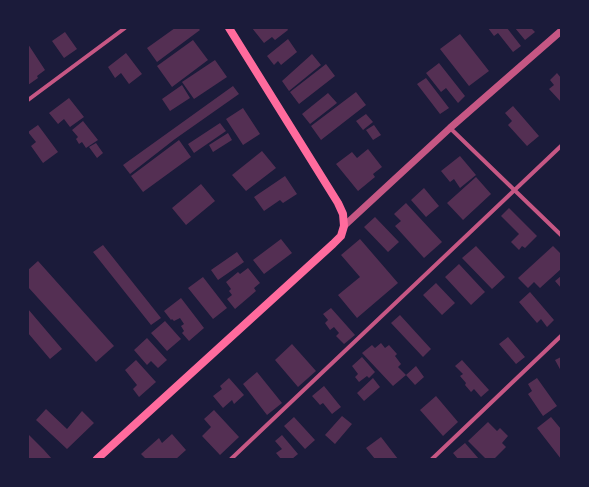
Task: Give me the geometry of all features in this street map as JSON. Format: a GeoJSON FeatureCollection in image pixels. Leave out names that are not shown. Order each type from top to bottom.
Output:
{"type":"FeatureCollection","features":[{"type":"Feature","properties":{"kind":"main road"},"geometry":{"type":"LineString","coordinates":[[97,459],[341,236],[344,226],[343,214],[338,203],[228,28]]}},
{"type":"Feature","properties":{"kind":"street"},"geometry":{"type":"LineString","coordinates":[[28,100],[125,28]]}},
{"type":"Feature","properties":{"kind":"street"},"geometry":{"type":"LineString","coordinates":[[344,226],[450,128],[561,31]]}},
{"type":"Feature","properties":{"kind":"street"},"geometry":{"type":"LineString","coordinates":[[450,128],[561,235]]}},
{"type":"Feature","properties":{"kind":"street"},"geometry":{"type":"LineString","coordinates":[[231,459],[561,146]]}},
{"type":"Feature","properties":{"kind":"street"},"geometry":{"type":"LineString","coordinates":[[432,459],[561,336]]}},
{"type":"Feature","properties":{"kind":"building"},"geometry":{"type":"Polygon","coordinates":[[[175,28],[198,28],[200,30],[157,62],[147,48],[175,28]]]}},
{"type":"Feature","properties":{"kind":"building"},"geometry":{"type":"Polygon","coordinates":[[[252,28],[287,28],[288,30],[275,40],[272,37],[264,43],[252,28]]]}},
{"type":"Feature","properties":{"kind":"building"},"geometry":{"type":"Polygon","coordinates":[[[488,28],[507,28],[521,46],[513,52],[498,33],[494,36],[488,28]]]}},
{"type":"Feature","properties":{"kind":"building"},"geometry":{"type":"Polygon","coordinates":[[[515,28],[531,28],[535,32],[525,40],[515,28]]]}},
{"type":"Feature","properties":{"kind":"building"},"geometry":{"type":"Polygon","coordinates":[[[65,32],[77,49],[64,58],[52,41],[65,32]]]}},
{"type":"Feature","properties":{"kind":"building"},"geometry":{"type":"Polygon","coordinates":[[[460,34],[489,71],[469,86],[440,49],[460,34]]]}},
{"type":"Feature","properties":{"kind":"building"},"geometry":{"type":"Polygon","coordinates":[[[288,39],[297,52],[281,65],[278,61],[274,65],[267,56],[288,39]]]}},
{"type":"Feature","properties":{"kind":"building"},"geometry":{"type":"Polygon","coordinates":[[[193,40],[208,60],[172,87],[157,66],[193,40]]]}},
{"type":"Feature","properties":{"kind":"building"},"geometry":{"type":"Polygon","coordinates":[[[28,44],[45,70],[37,76],[38,78],[28,85],[28,44]]]}},
{"type":"Feature","properties":{"kind":"building"},"geometry":{"type":"Polygon","coordinates":[[[126,53],[142,74],[129,84],[121,73],[115,78],[108,67],[126,53]]]}},
{"type":"Feature","properties":{"kind":"building"},"geometry":{"type":"Polygon","coordinates":[[[312,54],[321,65],[289,91],[282,81],[312,54]]]}},
{"type":"Feature","properties":{"kind":"building"},"geometry":{"type":"Polygon","coordinates":[[[215,60],[227,77],[194,99],[182,82],[215,60]]]}},
{"type":"Feature","properties":{"kind":"building"},"geometry":{"type":"Polygon","coordinates":[[[439,63],[465,96],[458,103],[446,88],[441,92],[426,73],[439,63]]]}},
{"type":"Feature","properties":{"kind":"building"},"geometry":{"type":"Polygon","coordinates":[[[326,64],[335,76],[299,104],[290,92],[326,64]]]}},
{"type":"Feature","properties":{"kind":"building"},"geometry":{"type":"Polygon","coordinates":[[[557,73],[561,78],[561,102],[549,89],[554,85],[550,80],[557,73]]]}},
{"type":"Feature","properties":{"kind":"building"},"geometry":{"type":"Polygon","coordinates":[[[426,78],[449,108],[440,114],[417,84],[426,78]]]}},
{"type":"Feature","properties":{"kind":"building"},"geometry":{"type":"Polygon","coordinates":[[[182,85],[190,98],[170,111],[162,99],[182,85]]]}},
{"type":"Feature","properties":{"kind":"building"},"geometry":{"type":"Polygon","coordinates":[[[233,86],[239,94],[175,139],[130,174],[123,165],[233,86]]]}},
{"type":"Feature","properties":{"kind":"building"},"geometry":{"type":"Polygon","coordinates":[[[356,92],[366,105],[321,140],[311,126],[356,92]]]}},
{"type":"Feature","properties":{"kind":"building"},"geometry":{"type":"Polygon","coordinates":[[[328,93],[337,103],[310,124],[302,114],[328,93]]]}},
{"type":"Feature","properties":{"kind":"building"},"geometry":{"type":"Polygon","coordinates":[[[69,98],[84,117],[70,127],[64,119],[58,124],[49,113],[69,98]]]}},
{"type":"Feature","properties":{"kind":"building"},"geometry":{"type":"Polygon","coordinates":[[[513,106],[539,136],[527,146],[508,125],[512,121],[505,113],[513,106]]]}},
{"type":"Feature","properties":{"kind":"building"},"geometry":{"type":"Polygon","coordinates":[[[243,108],[260,134],[243,145],[226,119],[243,108]]]}},
{"type":"Feature","properties":{"kind":"building"},"geometry":{"type":"Polygon","coordinates":[[[366,114],[373,122],[363,130],[356,121],[366,114]]]}},
{"type":"Feature","properties":{"kind":"building"},"geometry":{"type":"Polygon","coordinates":[[[83,121],[98,140],[86,148],[82,142],[79,144],[76,139],[78,137],[72,130],[83,121]]]}},
{"type":"Feature","properties":{"kind":"building"},"geometry":{"type":"Polygon","coordinates":[[[220,123],[226,131],[194,153],[188,144],[220,123]]]}},
{"type":"Feature","properties":{"kind":"building"},"geometry":{"type":"Polygon","coordinates":[[[38,125],[58,152],[43,163],[31,146],[36,142],[28,132],[38,125]]]}},
{"type":"Feature","properties":{"kind":"building"},"geometry":{"type":"Polygon","coordinates":[[[374,125],[381,135],[373,140],[366,130],[374,125]]]}},
{"type":"Feature","properties":{"kind":"building"},"geometry":{"type":"Polygon","coordinates":[[[228,133],[232,140],[213,152],[209,145],[228,133]]]}},
{"type":"Feature","properties":{"kind":"building"},"geometry":{"type":"Polygon","coordinates":[[[179,140],[191,157],[143,192],[131,176],[179,140]]]}},
{"type":"Feature","properties":{"kind":"building"},"geometry":{"type":"Polygon","coordinates":[[[96,143],[103,153],[97,158],[89,147],[96,143]]]}},
{"type":"Feature","properties":{"kind":"building"},"geometry":{"type":"Polygon","coordinates":[[[368,149],[382,167],[373,174],[375,177],[358,191],[336,164],[352,152],[357,158],[368,149]]]}},
{"type":"Feature","properties":{"kind":"building"},"geometry":{"type":"Polygon","coordinates":[[[262,151],[276,168],[246,191],[232,175],[262,151]]]}},
{"type":"Feature","properties":{"kind":"building"},"geometry":{"type":"Polygon","coordinates":[[[460,156],[476,175],[460,188],[454,179],[450,182],[441,171],[460,156]]]}},
{"type":"Feature","properties":{"kind":"building"},"geometry":{"type":"Polygon","coordinates":[[[285,176],[297,194],[283,203],[280,200],[264,211],[254,197],[285,176]]]}},
{"type":"Feature","properties":{"kind":"building"},"geometry":{"type":"Polygon","coordinates":[[[476,177],[491,194],[463,220],[447,203],[476,177]]]}},
{"type":"Feature","properties":{"kind":"building"},"geometry":{"type":"Polygon","coordinates":[[[201,184],[215,201],[186,225],[172,208],[201,184]]]}},
{"type":"Feature","properties":{"kind":"building"},"geometry":{"type":"Polygon","coordinates":[[[424,188],[439,206],[426,217],[411,200],[424,188]]]}},
{"type":"Feature","properties":{"kind":"building"},"geometry":{"type":"Polygon","coordinates":[[[406,203],[442,242],[424,258],[395,226],[401,221],[394,214],[406,203]]]}},
{"type":"Feature","properties":{"kind":"building"},"geometry":{"type":"Polygon","coordinates":[[[509,208],[537,236],[525,248],[522,246],[519,250],[511,242],[519,234],[501,216],[509,208]]]}},
{"type":"Feature","properties":{"kind":"building"},"geometry":{"type":"Polygon","coordinates":[[[375,217],[399,242],[388,252],[364,227],[375,217]]]}},
{"type":"Feature","properties":{"kind":"building"},"geometry":{"type":"Polygon","coordinates":[[[281,239],[292,253],[264,274],[253,260],[281,239]]]}},
{"type":"Feature","properties":{"kind":"building"},"geometry":{"type":"Polygon","coordinates":[[[360,239],[398,283],[357,318],[338,295],[360,277],[341,255],[360,239]]]}},
{"type":"Feature","properties":{"kind":"building"},"geometry":{"type":"Polygon","coordinates":[[[103,245],[161,318],[151,325],[93,252],[103,245]]]}},
{"type":"Feature","properties":{"kind":"building"},"geometry":{"type":"Polygon","coordinates":[[[476,246],[505,277],[492,289],[462,258],[476,246]]]}},
{"type":"Feature","properties":{"kind":"building"},"geometry":{"type":"Polygon","coordinates":[[[553,246],[561,254],[561,269],[540,288],[534,282],[528,288],[518,278],[553,246]]]}},
{"type":"Feature","properties":{"kind":"building"},"geometry":{"type":"Polygon","coordinates":[[[237,252],[244,262],[218,280],[211,270],[237,252]]]}},
{"type":"Feature","properties":{"kind":"building"},"geometry":{"type":"Polygon","coordinates":[[[38,261],[114,346],[96,362],[28,287],[28,270],[38,261]]]}},
{"type":"Feature","properties":{"kind":"building"},"geometry":{"type":"Polygon","coordinates":[[[459,264],[485,292],[471,305],[445,277],[459,264]]]}},
{"type":"Feature","properties":{"kind":"building"},"geometry":{"type":"Polygon","coordinates":[[[248,268],[260,283],[254,288],[256,291],[235,309],[227,299],[232,295],[229,291],[231,289],[226,282],[238,272],[240,274],[248,268]]]}},
{"type":"Feature","properties":{"kind":"building"},"geometry":{"type":"Polygon","coordinates":[[[561,276],[561,288],[555,281],[561,276]]]}},
{"type":"Feature","properties":{"kind":"building"},"geometry":{"type":"Polygon","coordinates":[[[203,277],[227,308],[213,319],[188,288],[203,277]]]}},
{"type":"Feature","properties":{"kind":"building"},"geometry":{"type":"Polygon","coordinates":[[[436,283],[455,303],[442,315],[423,295],[436,283]]]}},
{"type":"Feature","properties":{"kind":"building"},"geometry":{"type":"Polygon","coordinates":[[[530,292],[554,320],[547,327],[541,319],[537,323],[519,302],[530,292]]]}},
{"type":"Feature","properties":{"kind":"building"},"geometry":{"type":"Polygon","coordinates":[[[181,298],[204,328],[189,341],[182,333],[184,331],[181,326],[184,324],[180,318],[174,321],[172,319],[171,320],[164,311],[181,298]]]}},
{"type":"Feature","properties":{"kind":"building"},"geometry":{"type":"Polygon","coordinates":[[[331,308],[355,335],[344,344],[336,336],[339,333],[334,327],[330,330],[325,323],[328,320],[323,314],[331,308]]]}},
{"type":"Feature","properties":{"kind":"building"},"geometry":{"type":"Polygon","coordinates":[[[28,309],[62,349],[50,359],[28,333],[28,309]]]}},
{"type":"Feature","properties":{"kind":"building"},"geometry":{"type":"Polygon","coordinates":[[[400,315],[431,349],[423,357],[391,323],[400,315]]]}},
{"type":"Feature","properties":{"kind":"building"},"geometry":{"type":"Polygon","coordinates":[[[165,321],[181,339],[167,351],[151,333],[165,321]]]}},
{"type":"Feature","properties":{"kind":"building"},"geometry":{"type":"Polygon","coordinates":[[[508,337],[525,357],[516,364],[499,344],[508,337]]]}},
{"type":"Feature","properties":{"kind":"building"},"geometry":{"type":"Polygon","coordinates":[[[147,338],[167,360],[158,368],[151,361],[147,365],[134,350],[147,338]]]}},
{"type":"Feature","properties":{"kind":"building"},"geometry":{"type":"Polygon","coordinates":[[[381,343],[385,348],[389,345],[397,354],[395,356],[401,364],[398,367],[406,375],[393,386],[362,353],[372,345],[375,348],[381,343]]]}},
{"type":"Feature","properties":{"kind":"building"},"geometry":{"type":"Polygon","coordinates":[[[292,344],[316,371],[298,387],[275,360],[292,344]]]}},
{"type":"Feature","properties":{"kind":"building"},"geometry":{"type":"Polygon","coordinates":[[[362,357],[375,372],[369,378],[367,376],[359,382],[355,377],[358,374],[352,366],[362,357]]]}},
{"type":"Feature","properties":{"kind":"building"},"geometry":{"type":"Polygon","coordinates":[[[561,357],[561,371],[555,360],[561,357]]]}},
{"type":"Feature","properties":{"kind":"building"},"geometry":{"type":"Polygon","coordinates":[[[136,360],[156,382],[139,397],[133,389],[137,385],[125,370],[136,360]]]}},
{"type":"Feature","properties":{"kind":"building"},"geometry":{"type":"Polygon","coordinates":[[[462,360],[489,390],[481,397],[474,389],[471,392],[460,376],[463,374],[455,366],[462,360]]]}},
{"type":"Feature","properties":{"kind":"building"},"geometry":{"type":"Polygon","coordinates":[[[416,366],[424,377],[415,385],[406,375],[416,366]]]}},
{"type":"Feature","properties":{"kind":"building"},"geometry":{"type":"Polygon","coordinates":[[[257,372],[282,403],[267,415],[243,384],[257,372]]]}},
{"type":"Feature","properties":{"kind":"building"},"geometry":{"type":"Polygon","coordinates":[[[229,378],[244,395],[234,404],[232,400],[223,408],[213,396],[222,389],[220,386],[229,378]]]}},
{"type":"Feature","properties":{"kind":"building"},"geometry":{"type":"Polygon","coordinates":[[[373,378],[380,387],[364,401],[357,393],[373,378]]]}},
{"type":"Feature","properties":{"kind":"building"},"geometry":{"type":"Polygon","coordinates":[[[537,378],[557,406],[543,416],[528,394],[532,391],[528,384],[537,378]]]}},
{"type":"Feature","properties":{"kind":"building"},"geometry":{"type":"Polygon","coordinates":[[[324,386],[341,407],[332,414],[323,403],[320,405],[312,396],[324,386]]]}},
{"type":"Feature","properties":{"kind":"building"},"geometry":{"type":"Polygon","coordinates":[[[436,396],[458,422],[443,436],[420,410],[436,396]]]}},
{"type":"Feature","properties":{"kind":"building"},"geometry":{"type":"Polygon","coordinates":[[[46,409],[67,429],[82,411],[94,423],[67,449],[36,420],[46,409]]]}},
{"type":"Feature","properties":{"kind":"building"},"geometry":{"type":"Polygon","coordinates":[[[214,410],[239,437],[220,455],[202,436],[211,427],[204,419],[214,410]]]}},
{"type":"Feature","properties":{"kind":"building"},"geometry":{"type":"Polygon","coordinates":[[[342,416],[352,424],[335,444],[325,435],[342,416]]]}},
{"type":"Feature","properties":{"kind":"building"},"geometry":{"type":"Polygon","coordinates":[[[294,417],[315,440],[305,449],[284,426],[294,417]]]}},
{"type":"Feature","properties":{"kind":"building"},"geometry":{"type":"Polygon","coordinates":[[[551,417],[561,429],[561,459],[537,428],[551,417]]]}},
{"type":"Feature","properties":{"kind":"building"},"geometry":{"type":"Polygon","coordinates":[[[488,422],[497,431],[500,428],[508,436],[502,443],[506,447],[494,459],[486,459],[468,441],[488,422]]]}},
{"type":"Feature","properties":{"kind":"building"},"geometry":{"type":"Polygon","coordinates":[[[28,434],[44,450],[52,459],[28,459],[28,434]]]}},
{"type":"Feature","properties":{"kind":"building"},"geometry":{"type":"Polygon","coordinates":[[[172,434],[186,450],[176,459],[146,459],[141,454],[159,438],[162,443],[172,434]]]}},
{"type":"Feature","properties":{"kind":"building"},"geometry":{"type":"Polygon","coordinates":[[[282,435],[298,454],[292,459],[281,459],[276,453],[282,449],[275,441],[282,435]]]}},
{"type":"Feature","properties":{"kind":"building"},"geometry":{"type":"Polygon","coordinates":[[[381,437],[398,459],[375,459],[366,448],[381,437]]]}},
{"type":"Feature","properties":{"kind":"building"},"geometry":{"type":"Polygon","coordinates":[[[465,443],[479,459],[458,459],[453,453],[465,443]]]}}]}
